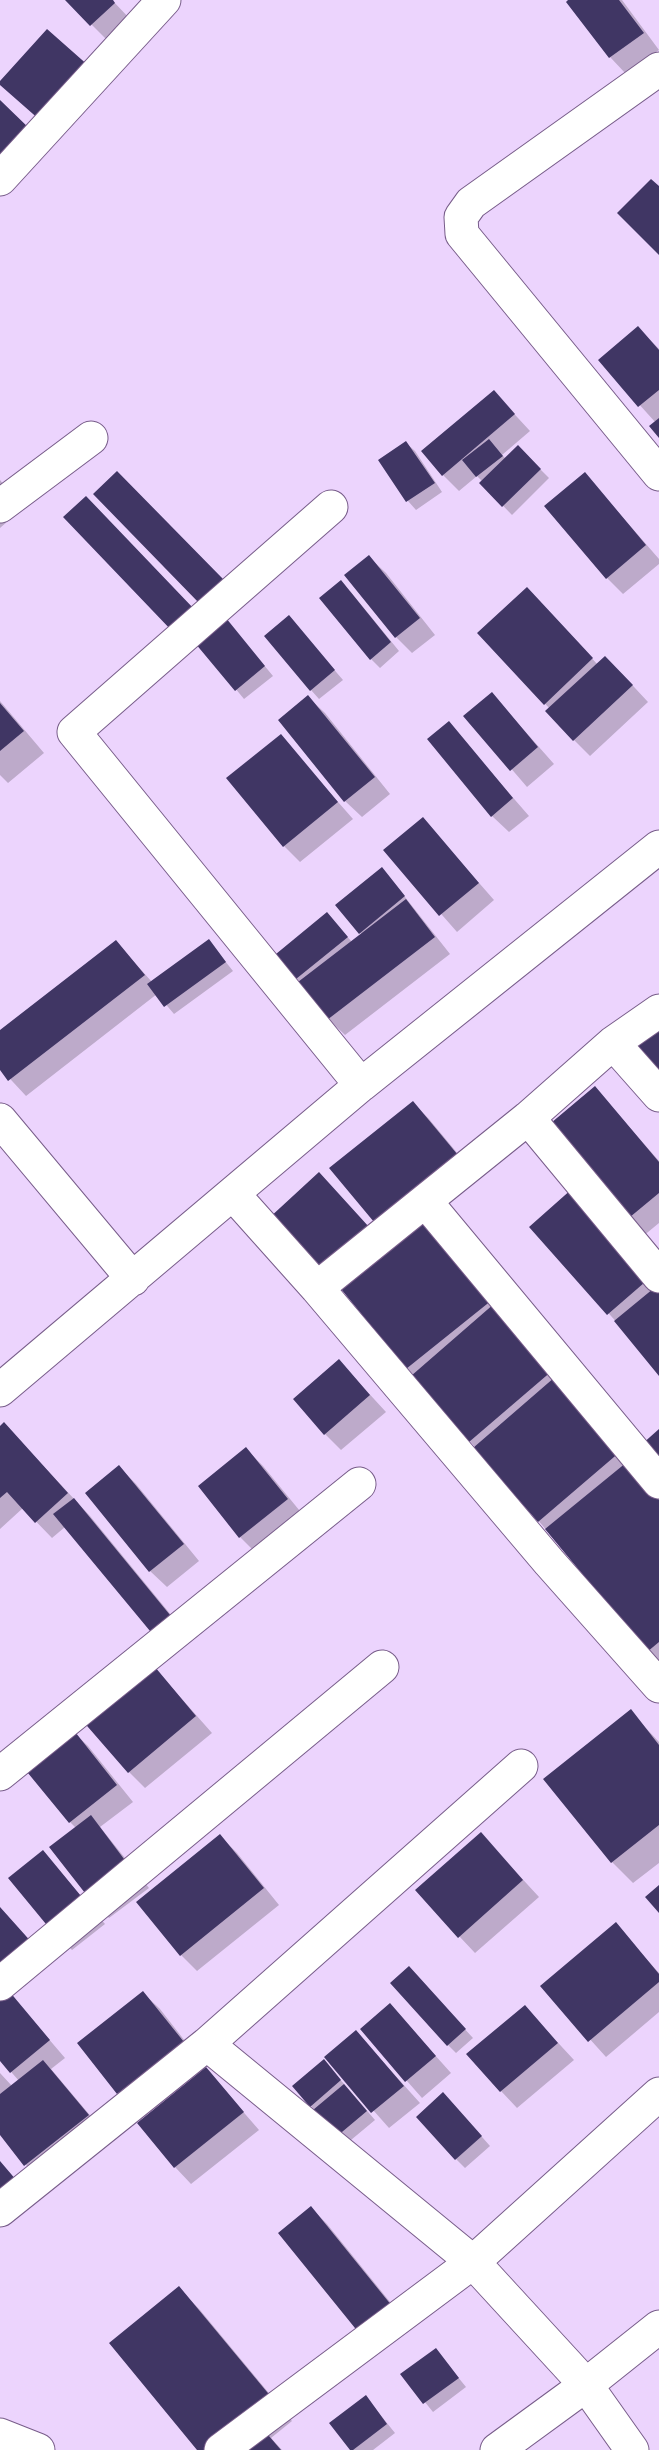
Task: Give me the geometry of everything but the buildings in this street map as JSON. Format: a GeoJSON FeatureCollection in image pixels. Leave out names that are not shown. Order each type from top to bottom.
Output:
{"type":"FeatureCollection","features":[{"type":"Feature","properties":{"kind":"street"},"geometry":{"type":"LineString","coordinates":[[0,178],[145,7]]}},
{"type":"Feature","properties":{"kind":"street"},"geometry":{"type":"LineString","coordinates":[[659,69],[471,203],[461,217],[462,234],[659,474]]}},
{"type":"Feature","properties":{"kind":"street"},"geometry":{"type":"LineString","coordinates":[[0,506],[91,438]]}},
{"type":"Feature","properties":{"kind":"street"},"geometry":{"type":"LineString","coordinates":[[331,507],[74,732],[361,1085]]}},
{"type":"Feature","properties":{"kind":"street"},"geometry":{"type":"LineString","coordinates":[[0,1390],[361,1085],[657,853]]}},
{"type":"Feature","properties":{"kind":"street"},"geometry":{"type":"LineString","coordinates":[[316,1288],[528,1118],[613,1043],[659,1011]]}},
{"type":"Feature","properties":{"kind":"street"},"geometry":{"type":"LineString","coordinates":[[613,1043],[659,1095]]}},
{"type":"Feature","properties":{"kind":"street"},"geometry":{"type":"LineString","coordinates":[[528,1118],[659,1276]]}},
{"type":"Feature","properties":{"kind":"street"},"geometry":{"type":"LineString","coordinates":[[0,1120],[133,1279]]}},
{"type":"Feature","properties":{"kind":"street"},"geometry":{"type":"LineString","coordinates":[[233,1194],[549,1562],[659,1686]]}},
{"type":"Feature","properties":{"kind":"street"},"geometry":{"type":"LineString","coordinates":[[426,1202],[659,1482]]}},
{"type":"Feature","properties":{"kind":"street"},"geometry":{"type":"LineString","coordinates":[[0,1774],[359,1484]]}},
{"type":"Feature","properties":{"kind":"street"},"geometry":{"type":"LineString","coordinates":[[0,1984],[382,1667]]}},
{"type":"Feature","properties":{"kind":"street"},"geometry":{"type":"LineString","coordinates":[[0,2210],[207,2044],[521,1766]]}},
{"type":"Feature","properties":{"kind":"street"},"geometry":{"type":"LineString","coordinates":[[207,2044],[473,2262],[586,2385],[632,2450]]}},
{"type":"Feature","properties":{"kind":"street"},"geometry":{"type":"LineString","coordinates":[[221,2450],[473,2262],[659,2094]]}},
{"type":"Feature","properties":{"kind":"street"},"geometry":{"type":"LineString","coordinates":[[496,2450],[586,2385],[659,2327]]}},
{"type":"Feature","properties":{"kind":"street"},"geometry":{"type":"LineString","coordinates":[[0,2434],[38,2450]]}}]}
